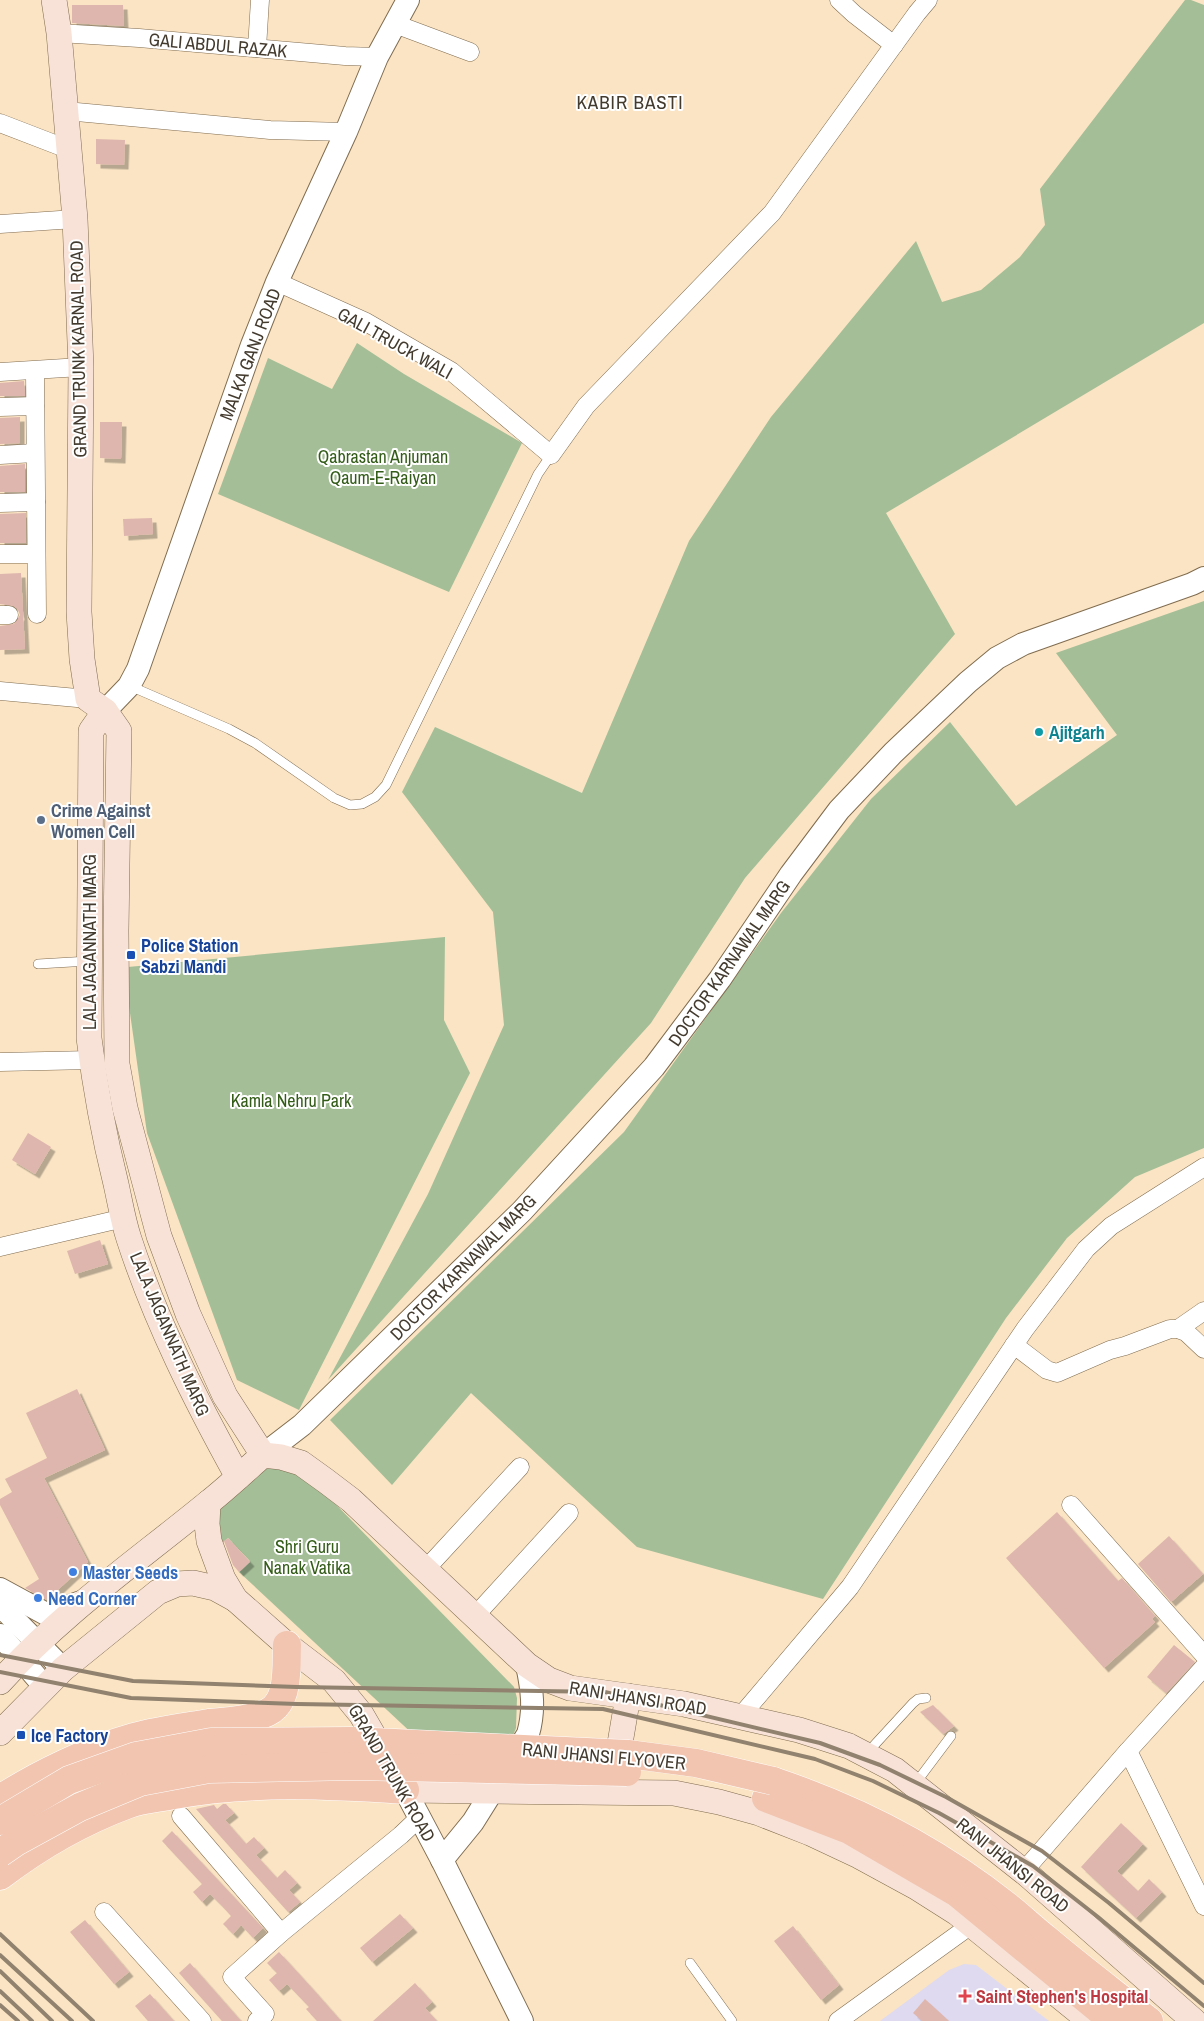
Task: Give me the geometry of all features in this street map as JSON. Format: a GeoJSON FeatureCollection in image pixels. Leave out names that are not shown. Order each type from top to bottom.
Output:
{"type":"FeatureCollection","features":[{"type":"Feature","properties":{"kind":"main road","name":"GRAND TRUNK KARNAL ROAD"},"geometry":{"type":"LineString","coordinates":[[54,0],[60,34],[75,219],[81,367],[80,612],[82,659],[97,705]]}},
{"type":"Feature","properties":{"kind":"main road","name":"LALA JAGANNATH MARG"},"geometry":{"type":"LineString","coordinates":[[97,705],[91,731],[89,1038],[93,1071],[129,1238],[158,1316],[201,1411],[238,1477]]}},
{"type":"Feature","properties":{"kind":"main road","name":"LALA JAGANNATH MARG"},"geometry":{"type":"LineString","coordinates":[[97,705],[119,731],[116,931],[118,1064],[132,1134],[159,1236],[188,1314],[225,1396],[262,1455]]}},
{"type":"Feature","properties":{"kind":"main road"},"geometry":{"type":"LineString","coordinates":[[93,1071],[120,1078]]}},
{"type":"Feature","properties":{"kind":"main road"},"geometry":{"type":"LineString","coordinates":[[0,1682],[28,1652],[82,1602],[208,1503],[262,1455]]}},
{"type":"Feature","properties":{"kind":"main road","name":"RANI JHANSI ROAD"},"geometry":{"type":"LineString","coordinates":[[262,1455],[281,1457],[301,1463],[351,1500],[527,1665],[556,1684],[570,1688],[684,1704],[799,1730],[849,1746],[895,1770],[1024,1872],[1194,2021]]}},
{"type":"Feature","properties":{"kind":"main road","name":"GRAND TRUNK ROAD"},"geometry":{"type":"LineString","coordinates":[[208,1503],[207,1524],[209,1541],[223,1579],[235,1600],[287,1645],[334,1681],[361,1714],[405,1790]]}},
{"type":"Feature","properties":{"kind":"main road"},"geometry":{"type":"LineString","coordinates":[[0,1733],[44,1686],[63,1669],[158,1592],[177,1584],[193,1583],[208,1585],[222,1591],[235,1600]]}},
{"type":"Feature","properties":{"kind":"main road"},"geometry":{"type":"LineString","coordinates":[[0,1799],[35,1778],[96,1751],[134,1737],[178,1728],[252,1717],[272,1710],[280,1701],[284,1690],[287,1645]]}},
{"type":"Feature","properties":{"kind":"main road"},"geometry":{"type":"LineString","coordinates":[[612,1793],[628,1696]]}},
{"type":"Feature","properties":{"kind":"main road","name":"RANI JHANSI FLYOVER"},"geometry":{"type":"LineString","coordinates":[[0,1821],[69,1780],[136,1756],[211,1742],[354,1741],[628,1754],[696,1763],[773,1782],[814,1795],[857,1814],[914,1844],[967,1877],[1008,1906],[1149,2021]]}},
{"type":"Feature","properties":{"kind":"main road","name":"RANI JHANSI FLYOVER"},"geometry":{"type":"LineString","coordinates":[[0,1853],[16,1842],[80,1807],[140,1782],[209,1769],[355,1766],[622,1772],[692,1780],[766,1798],[849,1830],[957,1893],[1113,2021]]}},
{"type":"Feature","properties":{"kind":"main road"},"geometry":{"type":"LineString","coordinates":[[0,1876],[25,1857],[65,1834],[131,1804],[206,1790],[244,1786],[330,1786],[492,1792],[674,1793],[719,1802],[759,1813],[810,1833],[859,1856],[916,1887],[971,1924],[1090,2021]]}},
{"type":"Feature","properties":{"kind":"street"},"geometry":{"type":"LineString","coordinates":[[257,48],[260,0]]}},
{"type":"Feature","properties":{"kind":"street","name":"MALKA GANJ ROAD"},"geometry":{"type":"LineString","coordinates":[[97,705],[130,686],[138,669],[252,345],[277,282],[346,132],[377,57],[408,0]]}},
{"type":"Feature","properties":{"kind":"street"},"geometry":{"type":"LineString","coordinates":[[840,0],[854,14],[894,45]]}},
{"type":"Feature","properties":{"kind":"street"},"geometry":{"type":"LineString","coordinates":[[551,455],[586,406],[772,213],[928,0]]}},
{"type":"Feature","properties":{"kind":"street"},"geometry":{"type":"LineString","coordinates":[[395,24],[470,52]]}},
{"type":"Feature","properties":{"kind":"street","name":"GALI ABDUL RAZAK"},"geometry":{"type":"LineString","coordinates":[[60,34],[139,38],[345,56],[377,57]]}},
{"type":"Feature","properties":{"kind":"street"},"geometry":{"type":"LineString","coordinates":[[66,112],[270,130],[346,132]]}},
{"type":"Feature","properties":{"kind":"street"},"geometry":{"type":"LineString","coordinates":[[0,122],[70,150]]}},
{"type":"Feature","properties":{"kind":"street"},"geometry":{"type":"LineString","coordinates":[[0,224],[75,219]]}},
{"type":"Feature","properties":{"kind":"street","name":"GALI TRUCK WALI"},"geometry":{"type":"LineString","coordinates":[[277,282],[366,322],[451,371],[551,455]]}},
{"type":"Feature","properties":{"kind":"street"},"geometry":{"type":"LineString","coordinates":[[0,372],[81,367]]}},
{"type":"Feature","properties":{"kind":"street"},"geometry":{"type":"LineString","coordinates":[[34,371],[37,614]]}},
{"type":"Feature","properties":{"kind":"street"},"geometry":{"type":"LineString","coordinates":[[0,407],[35,406]]}},
{"type":"Feature","properties":{"kind":"street"},"geometry":{"type":"LineString","coordinates":[[0,456],[35,453]]}},
{"type":"Feature","properties":{"kind":"street"},"geometry":{"type":"LineString","coordinates":[[0,504],[36,502]]}},
{"type":"Feature","properties":{"kind":"street"},"geometry":{"type":"LineString","coordinates":[[0,554],[36,554]]}},
{"type":"Feature","properties":{"kind":"street","name":"DOCTOR KARNAWAL MARG"},"geometry":{"type":"LineString","coordinates":[[262,1455],[302,1425],[522,1211],[654,1067],[720,979],[791,874],[839,810],[893,753],[968,682],[997,658],[1023,644],[1192,584],[1204,578]]}},
{"type":"Feature","properties":{"kind":"street"},"geometry":{"type":"LineString","coordinates":[[0,691],[97,705]]}},
{"type":"Feature","properties":{"kind":"street"},"geometry":{"type":"LineString","coordinates":[[0,1062],[93,1071]]}},
{"type":"Feature","properties":{"kind":"street"},"geometry":{"type":"LineString","coordinates":[[740,1717],[850,1587],[1014,1345],[1086,1249],[1110,1226],[1204,1167]]}},
{"type":"Feature","properties":{"kind":"street"},"geometry":{"type":"LineString","coordinates":[[0,1248],[124,1218]]}},
{"type":"Feature","properties":{"kind":"street"},"geometry":{"type":"LineString","coordinates":[[1014,1345],[1047,1370],[1056,1373],[1110,1350],[1160,1332],[1178,1329],[1204,1310]]}},
{"type":"Feature","properties":{"kind":"street"},"geometry":{"type":"LineString","coordinates":[[1178,1329],[1186,1332],[1204,1349]]}},
{"type":"Feature","properties":{"kind":"street"},"geometry":{"type":"LineString","coordinates":[[301,1463],[302,1425]]}},
{"type":"Feature","properties":{"kind":"street"},"geometry":{"type":"LineString","coordinates":[[425,1570],[520,1467]]}},
{"type":"Feature","properties":{"kind":"street"},"geometry":{"type":"LineString","coordinates":[[1024,1872],[1128,1751],[1203,1654],[1072,1505]]}},
{"type":"Feature","properties":{"kind":"street"},"geometry":{"type":"LineString","coordinates":[[474,1617],[568,1513]]}},
{"type":"Feature","properties":{"kind":"street"},"geometry":{"type":"LineString","coordinates":[[0,1588],[46,1614],[82,1602]]}},
{"type":"Feature","properties":{"kind":"street"},"geometry":{"type":"LineString","coordinates":[[0,1604],[28,1652],[44,1686]]}},
{"type":"Feature","properties":{"kind":"street"},"geometry":{"type":"LineString","coordinates":[[0,1635],[28,1652],[63,1669]]}},
{"type":"Feature","properties":{"kind":"street","name":"GRAND TRUNK ROAD"},"geometry":{"type":"LineString","coordinates":[[442,1860],[463,1835],[528,1734],[532,1720],[533,1694],[527,1665]]}},
{"type":"Feature","properties":{"kind":"street"},"geometry":{"type":"LineString","coordinates":[[1128,1751],[1204,1906]]}},
{"type":"Feature","properties":{"kind":"street","name":"GRAND TRUNK ROAD"},"geometry":{"type":"LineString","coordinates":[[405,1790],[522,2021]]}},
{"type":"Feature","properties":{"kind":"street"},"geometry":{"type":"LineString","coordinates":[[181,1816],[281,1933]]}},
{"type":"Feature","properties":{"kind":"street"},"geometry":{"type":"LineString","coordinates":[[257,2021],[265,2014],[232,1977],[281,1933],[401,1836],[420,1817]]}},
{"type":"Feature","properties":{"kind":"street"},"geometry":{"type":"LineString","coordinates":[[104,1912],[202,2021]]}},
{"type":"Feature","properties":{"kind":"street"},"geometry":{"type":"LineString","coordinates":[[838,2021],[971,1924]]}},
{"type":"Feature","properties":{"kind":"lane"},"geometry":{"type":"LineString","coordinates":[[130,686],[229,729],[255,743],[334,798],[350,805],[362,804],[375,797],[386,785],[538,474],[551,455]]}},
{"type":"Feature","properties":{"kind":"lane"},"geometry":{"type":"LineString","coordinates":[[38,964],[89,961]]}},
{"type":"Feature","properties":{"kind":"lane"},"geometry":{"type":"LineString","coordinates":[[865,1755],[913,1703],[918,1699],[926,1698]]}},
{"type":"Feature","properties":{"kind":"lane"},"geometry":{"type":"LineString","coordinates":[[914,1785],[951,1736]]}},
{"type":"Feature","properties":{"kind":"lane"},"geometry":{"type":"LineString","coordinates":[[690,1964],[732,2021]]}},
{"type":"Feature","properties":{"kind":"shaded area","name":"Saint Stephen's Hospital"},"geometry":{"type":"Polygon","coordinates":[[[964,1964],[976,1965],[1049,2021],[880,2021],[949,1970],[964,1964]]]}},
{"type":"Feature","properties":{"kind":"green space"},"geometry":{"type":"Polygon","coordinates":[[[1185,0],[1191,0],[1204,5],[1204,323],[886,513],[955,634],[745,878],[651,1023],[328,1380],[428,1194],[504,1025],[493,912],[402,792],[435,727],[582,793],[689,541],[771,417],[916,241],[942,302],[981,290],[1020,257],[1045,225],[1040,189],[1185,0]]]}},
{"type":"Feature","properties":{"kind":"green space","name":"Qabrastan Anjuman Qaum-E-Raiyan"},"geometry":{"type":"Polygon","coordinates":[[[357,343],[404,374],[522,443],[449,592],[218,494],[268,358],[332,389],[357,343]]]}},
{"type":"Feature","properties":{"kind":"green space"},"geometry":{"type":"Polygon","coordinates":[[[1204,601],[1204,1148],[1135,1177],[1067,1238],[1006,1318],[823,1599],[637,1547],[471,1393],[392,1485],[330,1420],[624,1132],[781,913],[871,799],[950,722],[1016,806],[1117,735],[1056,653],[1204,601]]]}},
{"type":"Feature","properties":{"kind":"green space","name":"Kamla Nehru Park"},"geometry":{"type":"Polygon","coordinates":[[[445,937],[444,1020],[470,1073],[299,1410],[237,1380],[147,1133],[129,1006],[128,967],[445,937]]]}},
{"type":"Feature","properties":{"kind":"green space","name":"Shri Guru Nanak Vatika"},"geometry":{"type":"Polygon","coordinates":[[[274,1464],[315,1483],[514,1687],[517,1698],[516,1728],[509,1746],[432,1752],[239,1572],[250,1561],[228,1538],[217,1548],[218,1512],[227,1495],[240,1483],[274,1464]]]}},
{"type":"Feature","properties":{"kind":"building"},"geometry":{"type":"Polygon","coordinates":[[[72,5],[123,5],[124,26],[72,23],[72,5]]]}},
{"type":"Feature","properties":{"kind":"building"},"geometry":{"type":"Polygon","coordinates":[[[96,139],[125,140],[124,165],[96,164],[96,139]]]}},
{"type":"Feature","properties":{"kind":"building"},"geometry":{"type":"Polygon","coordinates":[[[24,381],[25,396],[0,396],[0,383],[24,381]]]}},
{"type":"Feature","properties":{"kind":"building"},"geometry":{"type":"Polygon","coordinates":[[[20,417],[20,443],[0,444],[0,418],[20,417]]]}},
{"type":"Feature","properties":{"kind":"building"},"geometry":{"type":"Polygon","coordinates":[[[100,422],[122,422],[121,459],[100,458],[100,422]]]}},
{"type":"Feature","properties":{"kind":"building"},"geometry":{"type":"Polygon","coordinates":[[[25,464],[25,492],[0,492],[0,466],[25,464]]]}},
{"type":"Feature","properties":{"kind":"building"},"geometry":{"type":"Polygon","coordinates":[[[26,513],[26,543],[0,543],[0,514],[26,513]]]}},
{"type":"Feature","properties":{"kind":"building"},"geometry":{"type":"Polygon","coordinates":[[[152,518],[153,534],[124,536],[123,519],[152,518]]]}},
{"type":"Feature","properties":{"kind":"building"},"geometry":{"type":"Polygon","coordinates":[[[21,573],[25,649],[0,650],[0,626],[14,624],[20,615],[14,606],[0,604],[0,574],[21,573]]]}},
{"type":"Feature","properties":{"kind":"building"},"geometry":{"type":"Polygon","coordinates":[[[28,1133],[51,1147],[35,1174],[12,1160],[28,1133]]]}},
{"type":"Feature","properties":{"kind":"building"},"geometry":{"type":"Polygon","coordinates":[[[100,1240],[108,1264],[75,1274],[67,1251],[100,1240]]]}},
{"type":"Feature","properties":{"kind":"building"},"geometry":{"type":"Polygon","coordinates":[[[77,1389],[105,1450],[44,1478],[88,1562],[47,1600],[25,1588],[39,1579],[0,1505],[0,1499],[12,1492],[5,1479],[47,1458],[26,1413],[77,1389]]]}},
{"type":"Feature","properties":{"kind":"building"},"geometry":{"type":"Polygon","coordinates":[[[1057,1512],[1118,1581],[1122,1578],[1155,1616],[1152,1619],[1155,1622],[1104,1668],[1006,1558],[1057,1512]]]}},
{"type":"Feature","properties":{"kind":"building"},"geometry":{"type":"Polygon","coordinates":[[[1169,1536],[1203,1574],[1171,1602],[1138,1564],[1169,1536]]]}},
{"type":"Feature","properties":{"kind":"building"},"geometry":{"type":"Polygon","coordinates":[[[228,1538],[250,1562],[239,1572],[233,1565],[224,1541],[228,1538]]]}},
{"type":"Feature","properties":{"kind":"building"},"geometry":{"type":"Polygon","coordinates":[[[1174,1645],[1195,1662],[1166,1693],[1147,1677],[1174,1645]]]}},
{"type":"Feature","properties":{"kind":"building"},"geometry":{"type":"Polygon","coordinates":[[[933,1705],[954,1726],[943,1734],[920,1712],[933,1705]]]}},
{"type":"Feature","properties":{"kind":"building"},"geometry":{"type":"Polygon","coordinates":[[[226,1804],[234,1813],[225,1820],[246,1844],[254,1837],[264,1848],[256,1855],[277,1878],[285,1870],[297,1883],[289,1890],[300,1902],[288,1912],[196,1809],[214,1805],[217,1809],[226,1804]]]}},
{"type":"Feature","properties":{"kind":"building"},"geometry":{"type":"Polygon","coordinates":[[[1121,1823],[1143,1844],[1117,1871],[1138,1891],[1149,1879],[1162,1892],[1136,1918],[1081,1867],[1121,1823]]]}},
{"type":"Feature","properties":{"kind":"building"},"geometry":{"type":"Polygon","coordinates":[[[172,1831],[263,1928],[253,1938],[241,1925],[233,1934],[223,1924],[231,1916],[222,1906],[210,1894],[202,1902],[193,1892],[202,1884],[162,1841],[172,1831]]]}},
{"type":"Feature","properties":{"kind":"building"},"geometry":{"type":"Polygon","coordinates":[[[400,1914],[413,1928],[372,1962],[360,1948],[400,1914]]]}},
{"type":"Feature","properties":{"kind":"building"},"geometry":{"type":"Polygon","coordinates":[[[85,1920],[129,1972],[114,1984],[70,1932],[85,1920]]]}},
{"type":"Feature","properties":{"kind":"building"},"geometry":{"type":"Polygon","coordinates":[[[793,1926],[839,1985],[821,2000],[774,1941],[793,1926]]]}},
{"type":"Feature","properties":{"kind":"building"},"geometry":{"type":"Polygon","coordinates":[[[279,1952],[341,2021],[317,2021],[306,2009],[309,2007],[287,1984],[279,1991],[269,1980],[277,1973],[267,1963],[279,1952]]]}},
{"type":"Feature","properties":{"kind":"building"},"geometry":{"type":"Polygon","coordinates":[[[190,1963],[241,2021],[222,2021],[179,1973],[190,1963]]]}},
{"type":"Feature","properties":{"kind":"building"},"geometry":{"type":"Polygon","coordinates":[[[415,1983],[432,2002],[425,2008],[437,2021],[373,2021],[415,1983]]]}},
{"type":"Feature","properties":{"kind":"building"},"geometry":{"type":"Polygon","coordinates":[[[150,1994],[174,2021],[148,2021],[135,2006],[150,1994]]]}},
{"type":"Feature","properties":{"kind":"building"},"geometry":{"type":"Polygon","coordinates":[[[925,1999],[949,2021],[922,2021],[913,2013],[925,1999]]]}},
{"type":"Feature","properties":{"kind":"railway"},"geometry":{"type":"LineString","coordinates":[[0,1655],[133,1681],[297,1687],[605,1692],[820,1743],[880,1765],[946,1797],[1042,1851],[1109,1903],[1204,1983]]}},
{"type":"Feature","properties":{"kind":"railway"},"geometry":{"type":"LineString","coordinates":[[0,1672],[131,1698],[297,1704],[603,1709],[815,1759],[873,1781],[939,1813],[1033,1866],[1098,1917],[1204,2006]]}},
{"type":"Feature","properties":{"kind":"railway"},"geometry":{"type":"LineString","coordinates":[[0,1934],[93,2021]]}},
{"type":"Feature","properties":{"kind":"railway"},"geometry":{"type":"LineString","coordinates":[[0,1955],[72,2021]]}},
{"type":"Feature","properties":{"kind":"railway"},"geometry":{"type":"LineString","coordinates":[[0,1971],[52,2021]]}},
{"type":"Feature","properties":{"kind":"railway"},"geometry":{"type":"LineString","coordinates":[[0,1991],[32,2021]]}},
{"type":"Feature","properties":{"kind":"railway"},"geometry":{"type":"LineString","coordinates":[[0,2005],[18,2021]]}},
{"type":"Feature","properties":{"kind":"place","name":"Ajitgarh"},"geometry":{"type":"Point","coordinates":[1039,732]}},
{"type":"Feature","properties":{"kind":"place","name":"Crime Against Women Cell"},"geometry":{"type":"Point","coordinates":[41,820]}},
{"type":"Feature","properties":{"kind":"place","name":"Police Station Sabzi Mandi"},"geometry":{"type":"Point","coordinates":[131,955]}},
{"type":"Feature","properties":{"kind":"place","name":"Master Seeds"},"geometry":{"type":"Point","coordinates":[73,1572]}},
{"type":"Feature","properties":{"kind":"place","name":"Need Corner"},"geometry":{"type":"Point","coordinates":[38,1598]}},
{"type":"Feature","properties":{"kind":"place","name":"Ice Factory"},"geometry":{"type":"Point","coordinates":[21,1735]}},
{"type":"Feature","properties":{"kind":"place","name":"Saint Stephen's Hospital"},"geometry":{"type":"Point","coordinates":[965,1996]}},
{"type":"Feature","properties":{"kind":"district","name":"KABIR BASTI"},"geometry":{"type":"Point","coordinates":[630,102]}}]}
